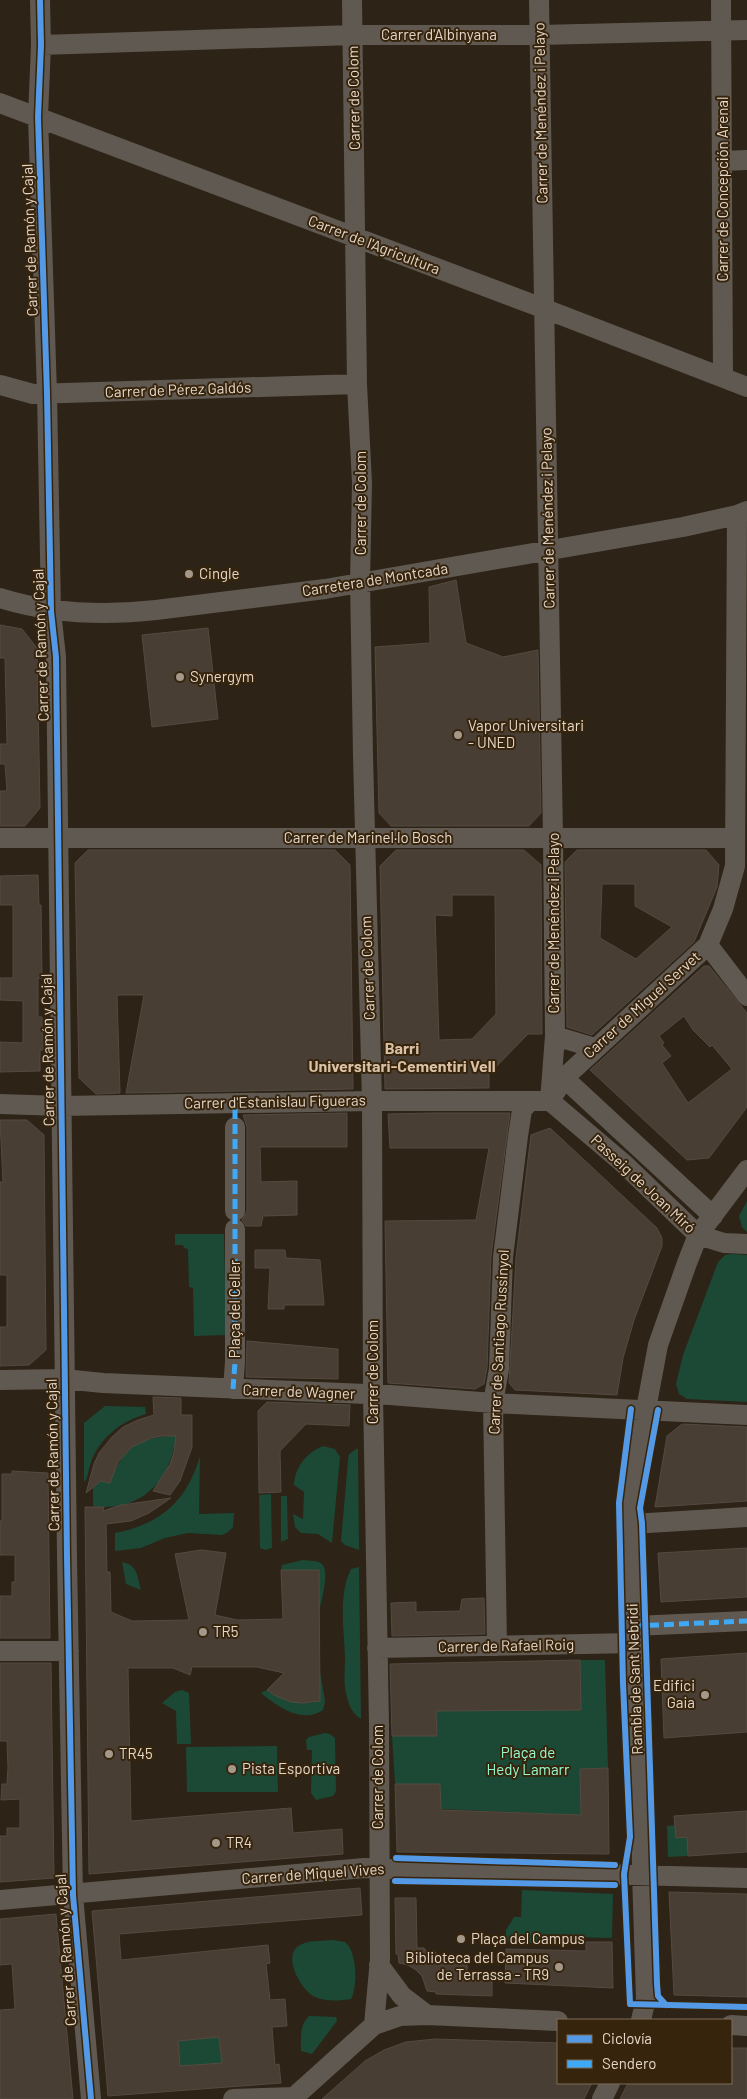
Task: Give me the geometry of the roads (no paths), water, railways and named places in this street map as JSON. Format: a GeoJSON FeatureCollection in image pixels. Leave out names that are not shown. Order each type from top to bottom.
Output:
{"type":"FeatureCollection","features":[{"type":"Feature","properties":{"kind":"street","name":"Carrer de Ramón y Cajal"},"geometry":{"type":"LineString","coordinates":[[40,0],[41,45],[38,117],[47,393],[51,611],[56,657],[64,1379],[73,1894],[91,2099]]}},
{"type":"Feature","properties":{"kind":"street","name":"Carrer de Colom"},"geometry":{"type":"LineString","coordinates":[[352,0],[357,384],[362,483],[360,582],[372,1101],[372,1395],[378,1648],[379,1965],[374,2025]]}},
{"type":"Feature","properties":{"kind":"street","name":"Carrer de Menéndez i Pelayo"},"geometry":{"type":"LineString","coordinates":[[539,0],[553,838],[554,1036],[550,1101]]}},
{"type":"Feature","properties":{"kind":"street","name":"Carrer de Concepción Arenal"},"geometry":{"type":"LineString","coordinates":[[721,0],[723,378]]}},
{"type":"Feature","properties":{"kind":"street","name":"Carrer d'Albinyana"},"geometry":{"type":"LineString","coordinates":[[41,45],[352,35],[539,35],[747,30]]}},
{"type":"Feature","properties":{"kind":"street","name":"Carrer de l'Agricultura"},"geometry":{"type":"LineString","coordinates":[[0,103],[747,387]]}},
{"type":"Feature","properties":{"kind":"street"},"geometry":{"type":"LineString","coordinates":[[723,161],[747,160]]}},
{"type":"Feature","properties":{"kind":"street","name":"Carrer de Pérez Galdós"},"geometry":{"type":"LineString","coordinates":[[0,384],[33,394],[357,384]]}},
{"type":"Feature","properties":{"kind":"street","name":"Carretera de Montcada"},"geometry":{"type":"LineString","coordinates":[[0,598],[51,611],[133,613],[325,589],[549,552],[683,527],[742,513]]}},
{"type":"Feature","properties":{"kind":"street","name":"Carrer de Miguel Servet"},"geometry":{"type":"LineString","coordinates":[[550,1101],[564,1078],[708,946],[723,909],[735,866],[742,513]]}},
{"type":"Feature","properties":{"kind":"street","name":"Carrer de Marinel·lo Bosch"},"geometry":{"type":"LineString","coordinates":[[0,838],[736,838]]}},
{"type":"Feature","properties":{"kind":"street"},"geometry":{"type":"LineString","coordinates":[[708,946],[747,996]]}},
{"type":"Feature","properties":{"kind":"street"},"geometry":{"type":"LineString","coordinates":[[554,1036],[595,1048]]}},
{"type":"Feature","properties":{"kind":"street","name":"Passeig de Joan Miró"},"geometry":{"type":"LineString","coordinates":[[564,1078],[713,1216]]}},
{"type":"Feature","properties":{"kind":"street","name":"Carrer d'Estanislau Figueras"},"geometry":{"type":"LineString","coordinates":[[0,1104],[235,1116],[372,1101],[550,1101]]}},
{"type":"Feature","properties":{"kind":"street","name":"Passeig de Joan Miró"},"geometry":{"type":"LineString","coordinates":[[550,1101],[622,1164],[698,1235],[724,1243],[747,1244]]}},
{"type":"Feature","properties":{"kind":"street","name":"Carrer de Santiago Russinyol"},"geometry":{"type":"LineString","coordinates":[[497,1646],[493,1403],[499,1369],[504,1257],[518,1136],[522,1110],[529,1102]]}},
{"type":"Feature","properties":{"kind":"street","name":"Plaça del Celler"},"geometry":{"type":"LineString","coordinates":[[234,1389],[236,1362],[235,1116]]}},
{"type":"Feature","properties":{"kind":"street","name":"Rambla de Sant Nebridi"},"geometry":{"type":"LineString","coordinates":[[641,2019],[646,1999],[634,1635],[632,1484],[658,1345],[698,1235],[747,1170]]}},
{"type":"Feature","properties":{"kind":"street","name":"Carrer de Wagner"},"geometry":{"type":"LineString","coordinates":[[0,1380],[64,1379],[747,1415]]}},
{"type":"Feature","properties":{"kind":"street"},"geometry":{"type":"LineString","coordinates":[[632,1524],[747,1517]]}},
{"type":"Feature","properties":{"kind":"street","name":"Carrer de Rafael Roig"},"geometry":{"type":"LineString","coordinates":[[378,1648],[497,1646],[634,1635],[747,1621]]}},
{"type":"Feature","properties":{"kind":"street"},"geometry":{"type":"LineString","coordinates":[[0,1651],[69,1651]]}},
{"type":"Feature","properties":{"kind":"street","name":"Carrer de Miquel Vives"},"geometry":{"type":"LineString","coordinates":[[0,1900],[378,1868],[747,1878]]}},
{"type":"Feature","properties":{"kind":"street"},"geometry":{"type":"LineString","coordinates":[[379,1965],[399,1992],[427,2015]]}},
{"type":"Feature","properties":{"kind":"street"},"geometry":{"type":"LineString","coordinates":[[233,2099],[293,2098],[374,2025],[400,2016],[427,2015],[557,2020]]}},
{"type":"Feature","properties":{"kind":"street"},"geometry":{"type":"LineString","coordinates":[[732,2025],[747,2026]]}},
{"type":"Feature","properties":{"kind":"street"},"geometry":{"type":"LineString","coordinates":[[602,2099],[610,2084]]}},
{"type":"Feature","properties":{"kind":"place","name":"Cingle"},"geometry":{"type":"Point","coordinates":[189,574]}},
{"type":"Feature","properties":{"kind":"place","name":"Synergym"},"geometry":{"type":"Point","coordinates":[180,677]}},
{"type":"Feature","properties":{"kind":"place","name":"Vapor Universitari - UNED"},"geometry":{"type":"Point","coordinates":[458,735]}},
{"type":"Feature","properties":{"kind":"place","name":"TR5"},"geometry":{"type":"Point","coordinates":[203,1632]}},
{"type":"Feature","properties":{"kind":"place","name":"Edifici Gaia"},"geometry":{"type":"Point","coordinates":[705,1695]}},
{"type":"Feature","properties":{"kind":"place","name":"TR45"},"geometry":{"type":"Point","coordinates":[109,1754]}},
{"type":"Feature","properties":{"kind":"place","name":"Pista Esportiva"},"geometry":{"type":"Point","coordinates":[232,1769]}},
{"type":"Feature","properties":{"kind":"place","name":"TR4"},"geometry":{"type":"Point","coordinates":[216,1843]}},
{"type":"Feature","properties":{"kind":"place","name":"Plaça del Campus"},"geometry":{"type":"Point","coordinates":[461,1939]}},
{"type":"Feature","properties":{"kind":"place","name":"Biblioteca del Campus de Terrassa - TR9"},"geometry":{"type":"Point","coordinates":[559,1967]}},
{"type":"Feature","properties":{"kind":"district","name":"Barri Universitari-Cementiri Vell"},"geometry":{"type":"Point","coordinates":[402,1057]}},
{"type":"Feature","properties":{"kind":"park label","name":"Plaça de Hedy Lamarr"},"geometry":{"type":"Point","coordinates":[528,1762]}}]}
